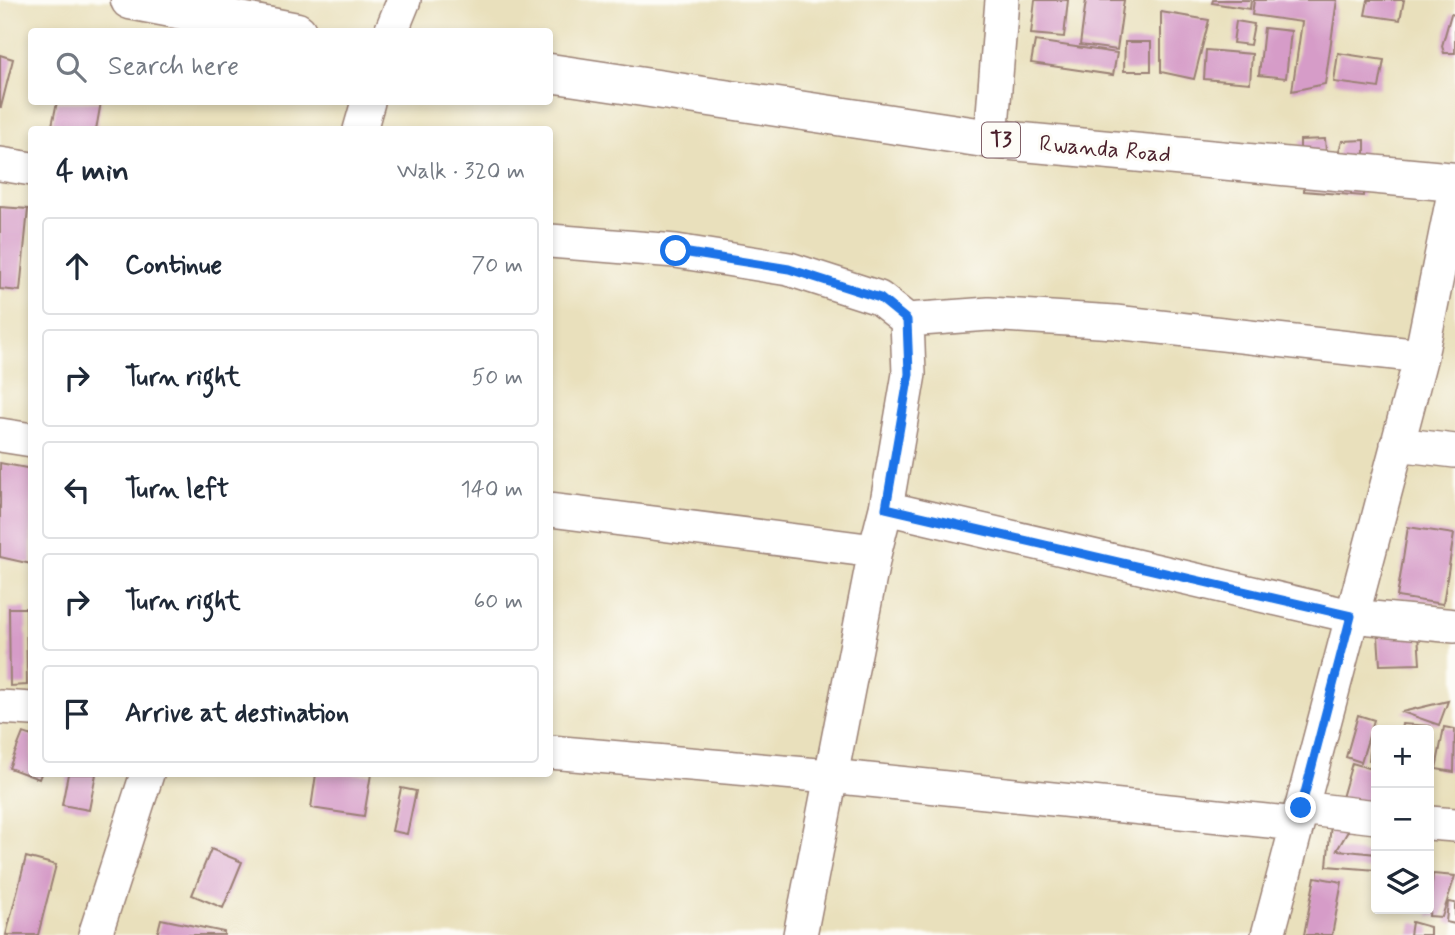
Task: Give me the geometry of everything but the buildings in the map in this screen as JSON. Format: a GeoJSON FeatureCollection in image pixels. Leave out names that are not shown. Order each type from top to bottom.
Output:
{"type":"FeatureCollection","features":[{"type":"Feature","properties":{"kind":"highway"},"geometry":{"type":"LineString","coordinates":[[130,0],[277,28]]}},
{"type":"Feature","properties":{"kind":"highway","name":"Rwanda Road"},"geometry":{"type":"LineString","coordinates":[[553,73],[991,139],[1455,182]]}},
{"type":"Feature","properties":{"kind":"street"},"geometry":{"type":"LineString","coordinates":[[393,28],[404,0]]}},
{"type":"Feature","properties":{"kind":"street"},"geometry":{"type":"LineString","coordinates":[[991,139],[1002,0]]}},
{"type":"Feature","properties":{"kind":"street"},"geometry":{"type":"LineString","coordinates":[[361,126],[367,105]]}},
{"type":"Feature","properties":{"kind":"street"},"geometry":{"type":"LineString","coordinates":[[0,164],[28,168]]}},
{"type":"Feature","properties":{"kind":"street"},"geometry":{"type":"LineString","coordinates":[[1268,935],[1421,356],[1455,188]]}},
{"type":"Feature","properties":{"kind":"street"},"geometry":{"type":"LineString","coordinates":[[553,241],[676,251],[789,269],[880,298],[907,320],[989,314],[1115,322],[1421,356]]}},
{"type":"Feature","properties":{"kind":"street"},"geometry":{"type":"LineString","coordinates":[[800,935],[875,551],[886,508],[909,374],[907,320]]}},
{"type":"Feature","properties":{"kind":"street"},"geometry":{"type":"LineString","coordinates":[[0,435],[28,439]]}},
{"type":"Feature","properties":{"kind":"street"},"geometry":{"type":"LineString","coordinates":[[1397,444],[1455,451]]}},
{"type":"Feature","properties":{"kind":"street"},"geometry":{"type":"LineString","coordinates":[[886,508],[1351,616],[1455,626]]}},
{"type":"Feature","properties":{"kind":"street"},"geometry":{"type":"LineString","coordinates":[[553,510],[875,551]]}},
{"type":"Feature","properties":{"kind":"street"},"geometry":{"type":"LineString","coordinates":[[0,706],[28,709]]}},
{"type":"Feature","properties":{"kind":"street"},"geometry":{"type":"LineString","coordinates":[[553,752],[1299,816],[1371,817]]}},
{"type":"Feature","properties":{"kind":"street"},"geometry":{"type":"LineString","coordinates":[[95,935],[146,777]]}},
{"type":"Feature","properties":{"kind":"street"},"geometry":{"type":"LineString","coordinates":[[1434,823],[1455,825]]}},
{"type":"Feature","properties":{"kind":"route"},"geometry":{"type":"LineString","coordinates":[[676,251],[789,269],[880,298],[907,320],[909,374],[886,508],[1351,616],[1301,808]]}}]}
